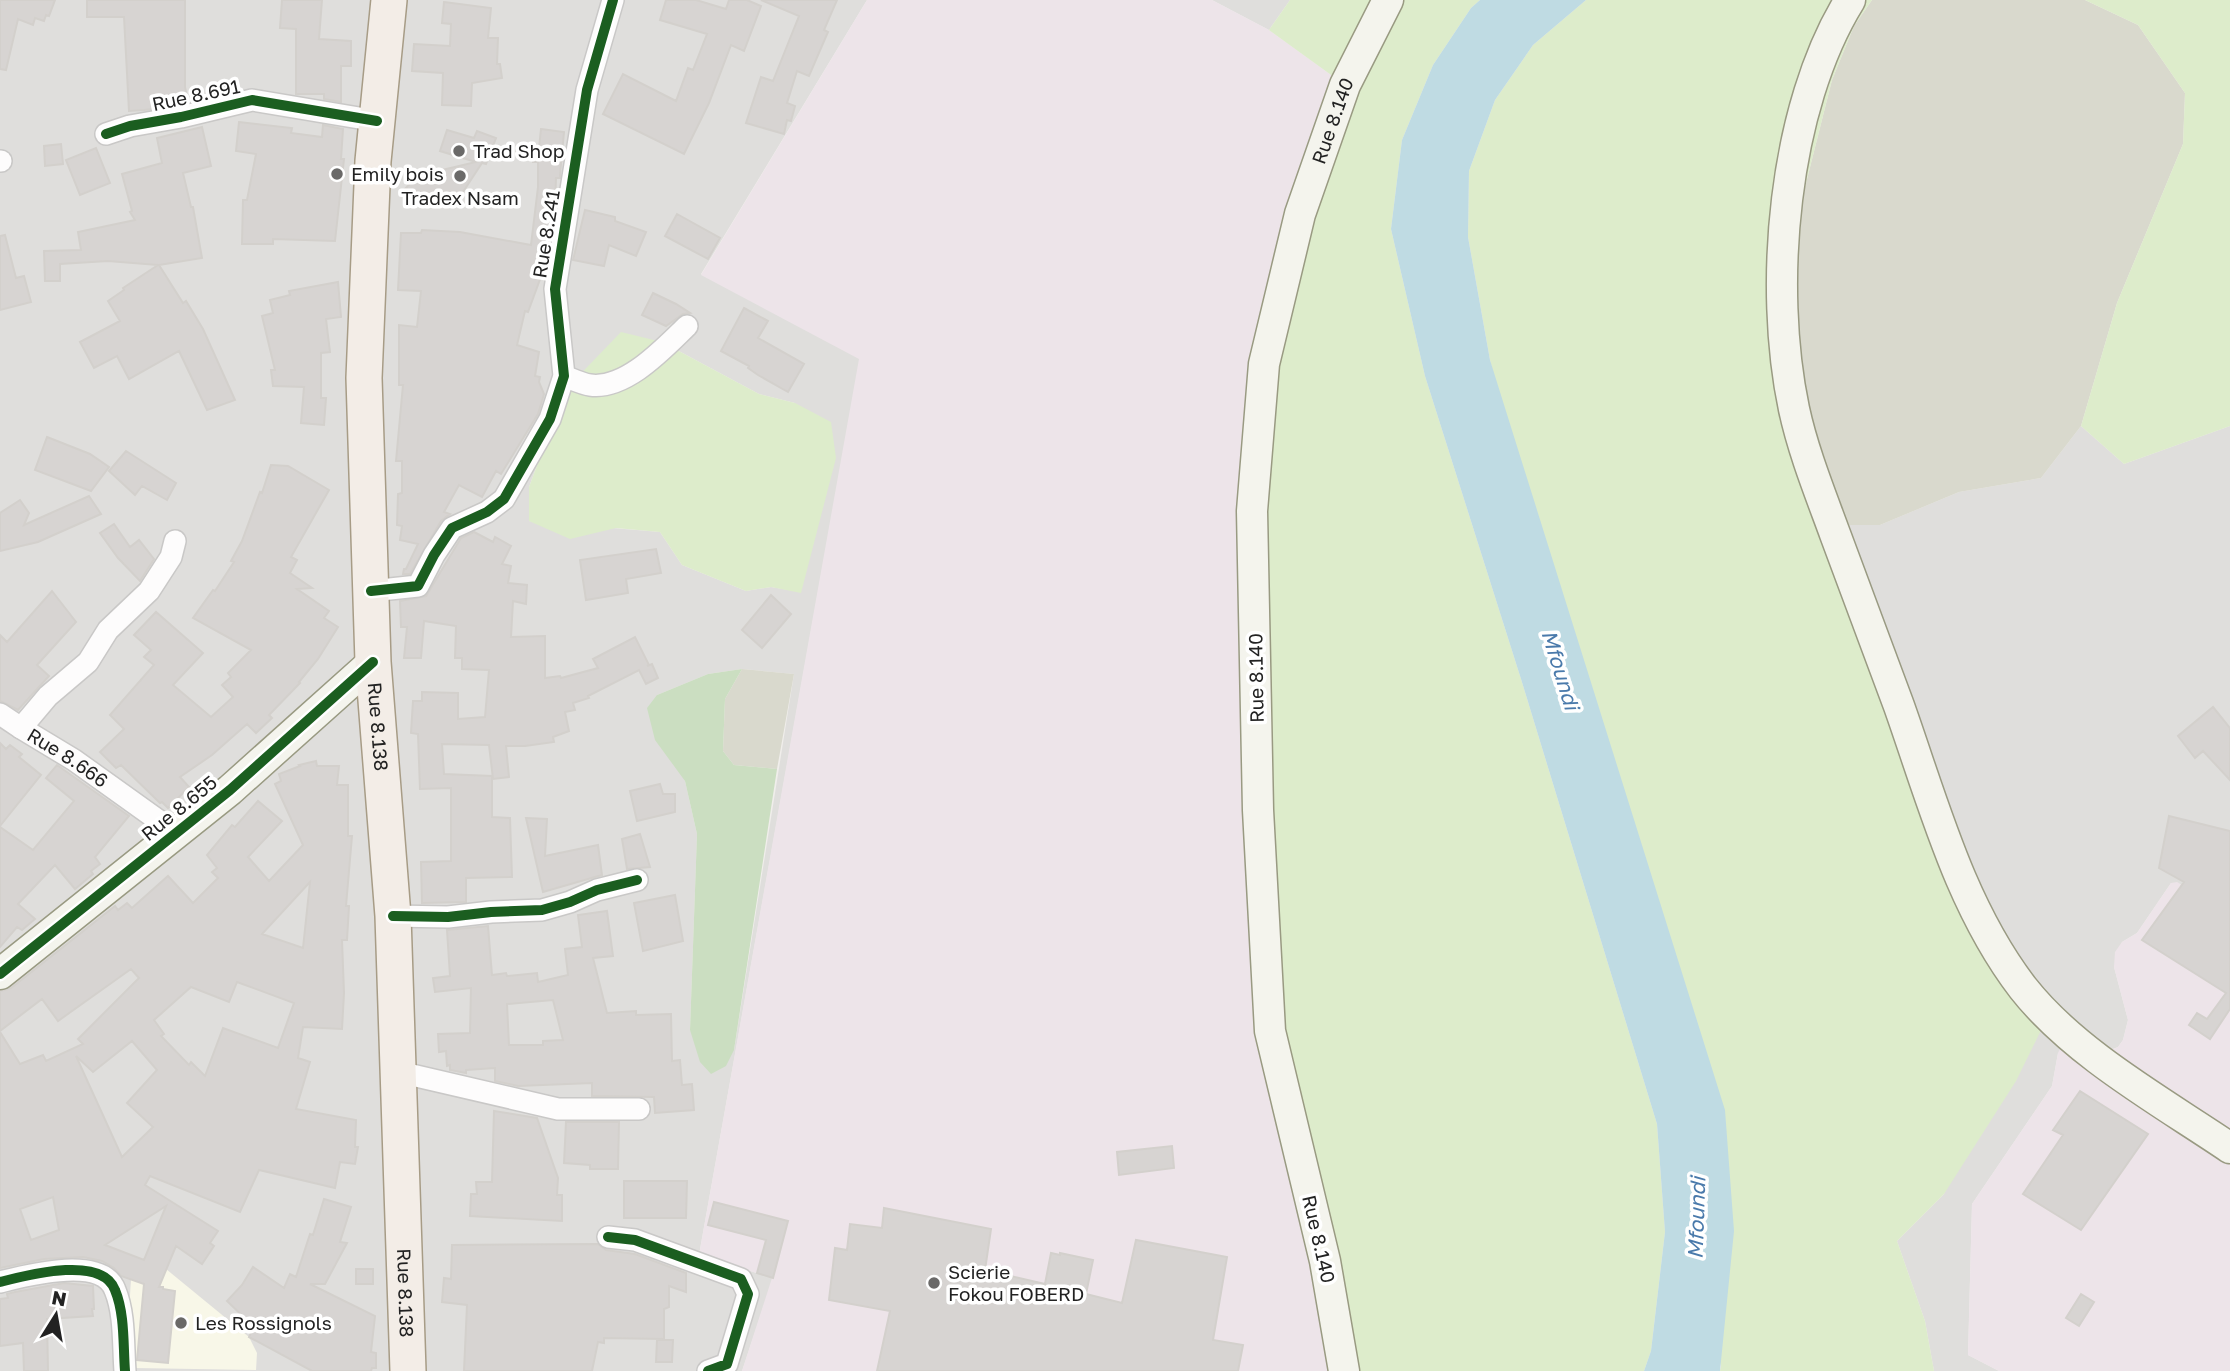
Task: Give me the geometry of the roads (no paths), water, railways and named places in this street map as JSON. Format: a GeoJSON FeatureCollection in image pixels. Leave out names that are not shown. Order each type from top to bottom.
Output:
{"type":"FeatureCollection","features":[{"type":"Feature","properties":{"kind":"main road","name":"Rue 8.138"},"geometry":{"type":"LineString","coordinates":[[388,0],[377,121],[364,378],[373,662],[393,916],[408,1371]]}},
{"type":"Feature","properties":{"kind":"main road","name":"Rue 8.140"},"geometry":{"type":"LineString","coordinates":[[1344,1371],[1325,1261],[1269,1031],[1258,810],[1252,511],[1264,364],[1300,214],[1345,85],[1388,0]]}},
{"type":"Feature","properties":{"kind":"main road"},"geometry":{"type":"LineString","coordinates":[[1850,0],[1816,71],[1793,159],[1783,249],[1783,329],[1794,409],[1818,489],[1949,847],[1984,928],[2022,987],[2048,1016],[2084,1049],[2230,1148]]}},
{"type":"Feature","properties":{"kind":"main road","name":"Rue 8.655"},"geometry":{"type":"LineString","coordinates":[[5,963],[230,790],[373,662]]}},
{"type":"Feature","properties":{"kind":"street","name":"Rue 8.241"},"geometry":{"type":"LineString","coordinates":[[371,591],[418,586],[452,528],[487,512],[504,499],[550,419],[564,376],[555,289],[587,90],[613,0]]}},
{"type":"Feature","properties":{"kind":"street","name":"Rue 8.691"},"geometry":{"type":"LineString","coordinates":[[106,134],[130,126],[252,100],[377,121]]}},
{"type":"Feature","properties":{"kind":"street"},"geometry":{"type":"LineString","coordinates":[[564,376],[592,385],[617,382],[651,360],[687,326]]}},
{"type":"Feature","properties":{"kind":"street","name":"Rue 8.666"},"geometry":{"type":"LineString","coordinates":[[175,541],[171,557],[149,591],[108,630],[88,662],[48,696],[21,728],[74,760],[176,833]]}},
{"type":"Feature","properties":{"kind":"street"},"geometry":{"type":"LineString","coordinates":[[0,714],[21,728]]}},
{"type":"Feature","properties":{"kind":"street"},"geometry":{"type":"LineString","coordinates":[[393,916],[449,917],[542,910],[597,890],[637,880]]}},
{"type":"Feature","properties":{"kind":"street"},"geometry":{"type":"LineString","coordinates":[[398,1072],[558,1109],[639,1109]]}},
{"type":"Feature","properties":{"kind":"street"},"geometry":{"type":"LineString","coordinates":[[608,1237],[635,1240],[741,1279],[748,1294],[727,1364],[708,1371]]}},
{"type":"Feature","properties":{"kind":"street"},"geometry":{"type":"LineString","coordinates":[[0,1282],[31,1274],[82,1269],[104,1275],[114,1287],[119,1303],[125,1371]]}},
{"type":"Feature","properties":{"kind":"water","name":"Mfoundi"},"geometry":{"type":"Polygon","coordinates":[[[1480,0],[1586,0],[1533,45],[1495,100],[1469,171],[1468,237],[1490,360],[1725,1110],[1734,1231],[1720,1371],[1644,1371],[1651,1351],[1665,1232],[1657,1124],[1425,376],[1391,229],[1402,140],[1433,65],[1471,8],[1480,0]]]}},
{"type":"Feature","properties":{"kind":"place","name":"Trad Shop"},"geometry":{"type":"Point","coordinates":[459,151]}},
{"type":"Feature","properties":{"kind":"place","name":"Emily bois"},"geometry":{"type":"Point","coordinates":[337,174]}},
{"type":"Feature","properties":{"kind":"place","name":"Tradex Nsam"},"geometry":{"type":"Point","coordinates":[460,176]}},
{"type":"Feature","properties":{"kind":"place","name":"Scierie Fokou FOBERD"},"geometry":{"type":"Point","coordinates":[934,1283]}},
{"type":"Feature","properties":{"kind":"place","name":"Les Rossignols"},"geometry":{"type":"Point","coordinates":[181,1323]}}]}
